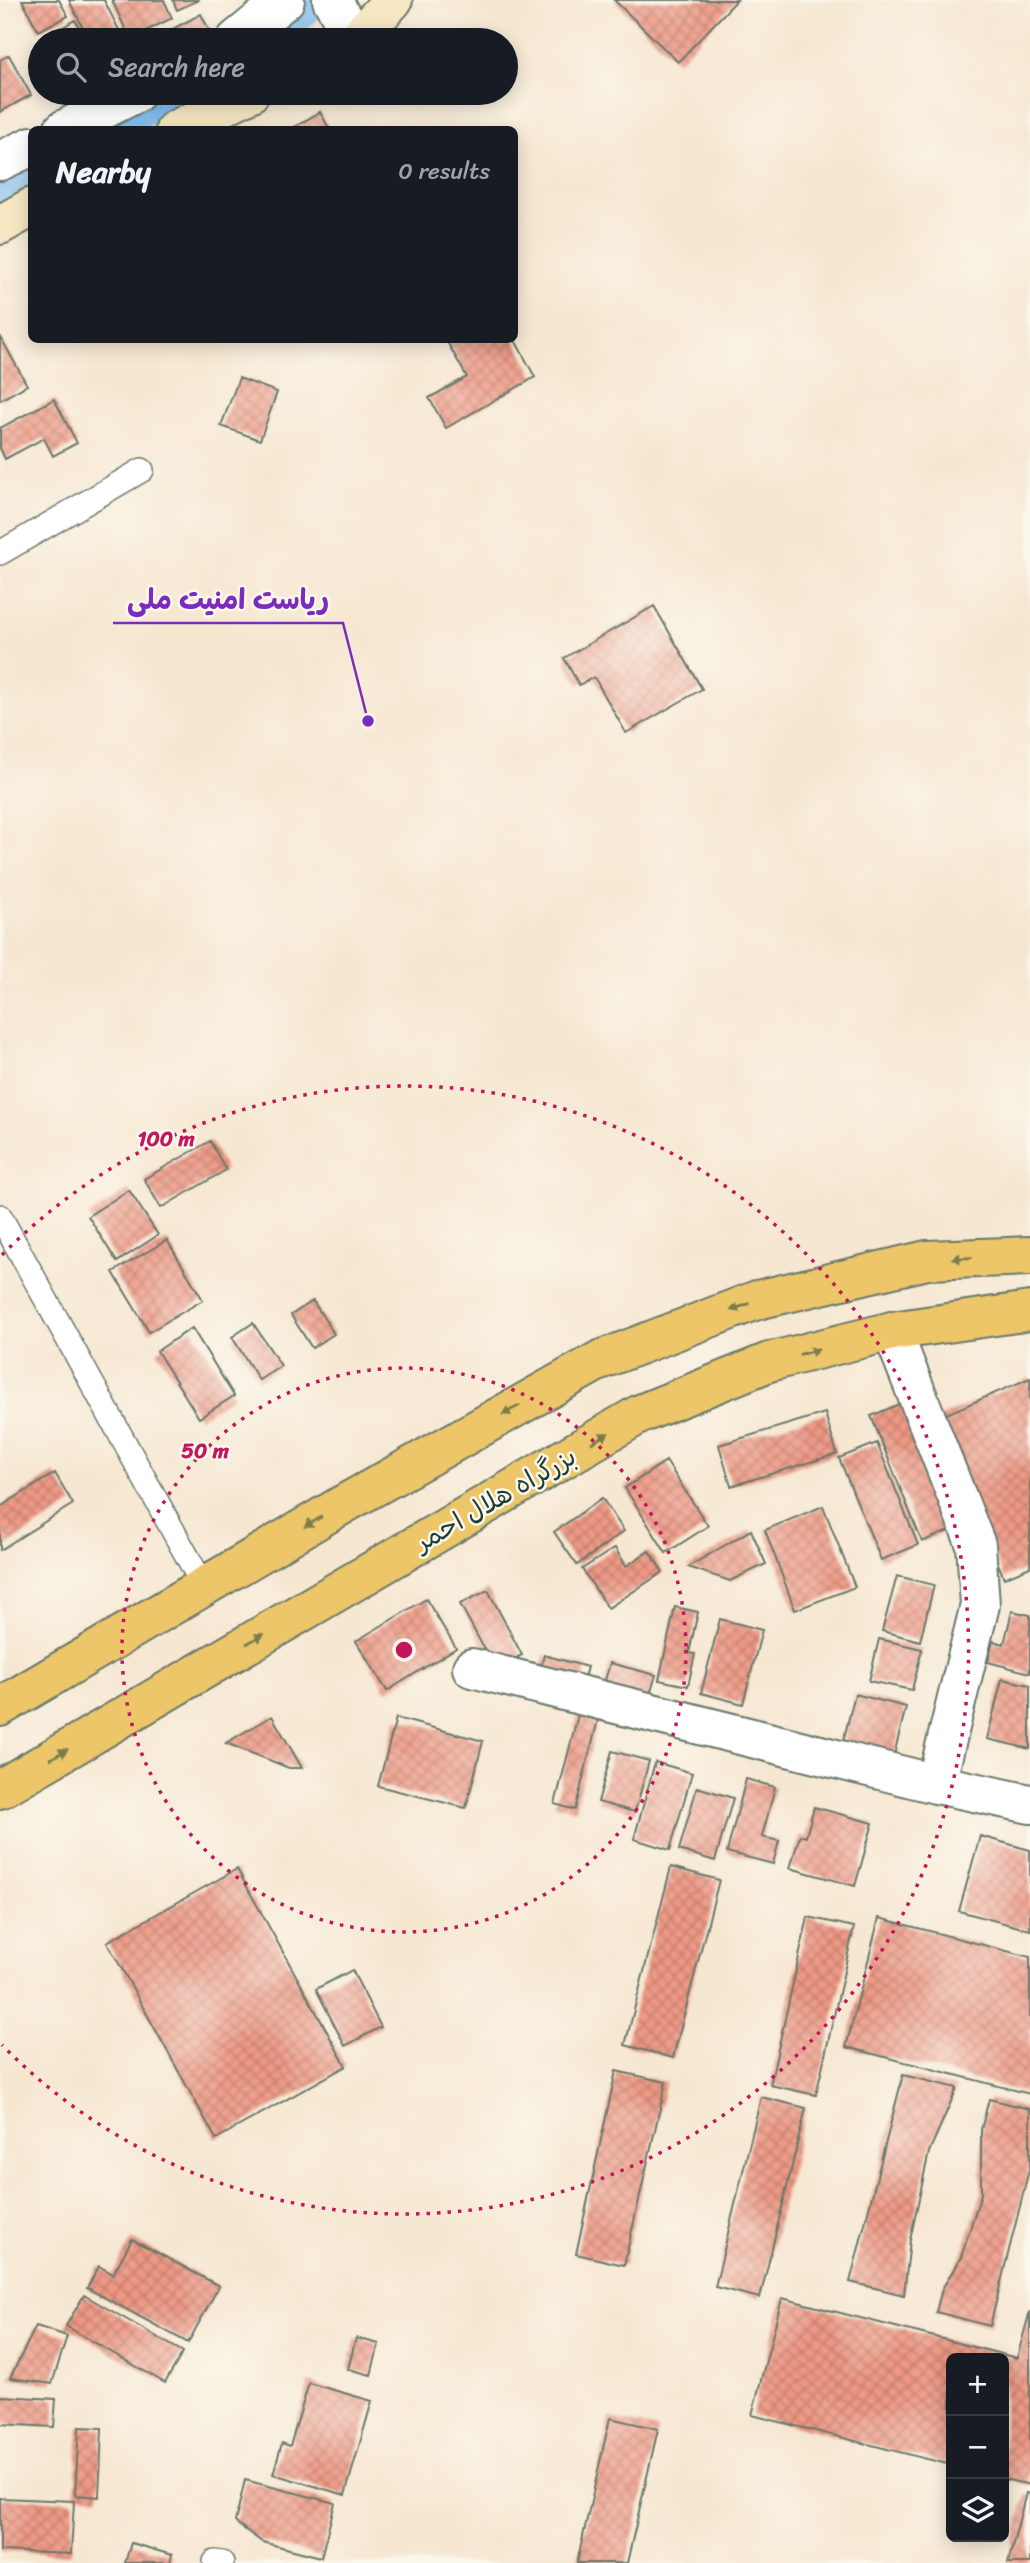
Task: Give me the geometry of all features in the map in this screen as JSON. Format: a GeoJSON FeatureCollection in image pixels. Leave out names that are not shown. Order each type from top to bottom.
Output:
{"type":"FeatureCollection","features":[{"type":"Feature","properties":{"kind":"highway"},"geometry":{"type":"LineString","coordinates":[[0,1707],[344,1504],[600,1360],[757,1300],[927,1259],[1030,1255]]}},
{"type":"Feature","properties":{"kind":"highway","name":"بزرگراه هلال احمر"},"geometry":{"type":"LineString","coordinates":[[0,1789],[640,1414],[769,1362],[892,1331],[1030,1311]]}},
{"type":"Feature","properties":{"kind":"street"},"geometry":{"type":"LineString","coordinates":[[251,28],[285,0]]}},
{"type":"Feature","properties":{"kind":"street"},"geometry":{"type":"LineString","coordinates":[[332,0],[349,28]]}},
{"type":"Feature","properties":{"kind":"street"},"geometry":{"type":"LineString","coordinates":[[367,28],[393,0]]}},
{"type":"Feature","properties":{"kind":"street"},"geometry":{"type":"LineString","coordinates":[[71,126],[112,105]]}},
{"type":"Feature","properties":{"kind":"street"},"geometry":{"type":"LineString","coordinates":[[183,126],[226,105]]}},
{"type":"Feature","properties":{"kind":"street"},"geometry":{"type":"LineString","coordinates":[[0,161],[28,148]]}},
{"type":"Feature","properties":{"kind":"street"},"geometry":{"type":"LineString","coordinates":[[0,225],[28,209]]}},
{"type":"Feature","properties":{"kind":"street"},"geometry":{"type":"LineString","coordinates":[[892,1331],[976,1545],[980,1605],[936,1784]]}},
{"type":"Feature","properties":{"kind":"street"},"geometry":{"type":"LineString","coordinates":[[472,1668],[936,1784],[1030,1804]]}},
{"type":"Feature","properties":{"kind":"lane"},"geometry":{"type":"LineString","coordinates":[[0,553],[142,470]]}},
{"type":"Feature","properties":{"kind":"lane"},"geometry":{"type":"LineString","coordinates":[[0,1216],[204,1587]]}},
{"type":"Feature","properties":{"kind":"building"},"geometry":{"type":"Polygon","coordinates":[[[22,0],[59,0],[68,16],[44,28],[36,28],[22,0]]]}},
{"type":"Feature","properties":{"kind":"building"},"geometry":{"type":"Polygon","coordinates":[[[69,0],[104,0],[118,28],[83,28],[69,0]]]}},
{"type":"Feature","properties":{"kind":"building"},"geometry":{"type":"Polygon","coordinates":[[[112,0],[164,0],[172,18],[152,28],[125,28],[112,0]]]}},
{"type":"Feature","properties":{"kind":"building"},"geometry":{"type":"Polygon","coordinates":[[[173,0],[199,0],[177,10],[173,0]]]}},
{"type":"Feature","properties":{"kind":"building"},"geometry":{"type":"Polygon","coordinates":[[[614,0],[737,0],[678,62],[614,0]]]}},
{"type":"Feature","properties":{"kind":"building"},"geometry":{"type":"Polygon","coordinates":[[[201,14],[208,28],[175,28],[201,14]]]}},
{"type":"Feature","properties":{"kind":"building"},"geometry":{"type":"Polygon","coordinates":[[[75,20],[79,28],[61,28],[75,20]]]}},
{"type":"Feature","properties":{"kind":"building"},"geometry":{"type":"Polygon","coordinates":[[[9,55],[28,90],[28,97],[0,112],[0,60],[9,55]]]}},
{"type":"Feature","properties":{"kind":"building"},"geometry":{"type":"Polygon","coordinates":[[[320,112],[328,126],[296,126],[320,112]]]}},
{"type":"Feature","properties":{"kind":"building"},"geometry":{"type":"Polygon","coordinates":[[[0,336],[27,385],[0,400],[0,336]]]}},
{"type":"Feature","properties":{"kind":"building"},"geometry":{"type":"Polygon","coordinates":[[[448,343],[517,343],[535,377],[446,428],[429,398],[467,377],[448,343]]]}},
{"type":"Feature","properties":{"kind":"building"},"geometry":{"type":"Polygon","coordinates":[[[239,378],[277,392],[260,440],[221,426],[239,378]]]}},
{"type":"Feature","properties":{"kind":"building"},"geometry":{"type":"Polygon","coordinates":[[[54,399],[77,443],[53,456],[44,438],[5,459],[0,448],[0,428],[54,399]]]}},
{"type":"Feature","properties":{"kind":"building"},"geometry":{"type":"Polygon","coordinates":[[[654,606],[702,689],[626,733],[594,677],[579,685],[564,658],[654,606]]]}},
{"type":"Feature","properties":{"kind":"building"},"geometry":{"type":"Polygon","coordinates":[[[210,1141],[226,1170],[161,1208],[144,1179],[210,1141]]]}},
{"type":"Feature","properties":{"kind":"building"},"geometry":{"type":"Polygon","coordinates":[[[129,1190],[158,1235],[117,1262],[88,1216],[129,1190]]]}},
{"type":"Feature","properties":{"kind":"building"},"geometry":{"type":"Polygon","coordinates":[[[167,1240],[203,1300],[149,1332],[113,1272],[167,1240]]]}},
{"type":"Feature","properties":{"kind":"building"},"geometry":{"type":"Polygon","coordinates":[[[313,1301],[334,1334],[312,1348],[291,1315],[313,1301]]]}},
{"type":"Feature","properties":{"kind":"building"},"geometry":{"type":"Polygon","coordinates":[[[253,1323],[281,1366],[259,1380],[232,1337],[253,1323]]]}},
{"type":"Feature","properties":{"kind":"building"},"geometry":{"type":"Polygon","coordinates":[[[192,1328],[234,1396],[199,1418],[157,1351],[192,1328]]]}},
{"type":"Feature","properties":{"kind":"building"},"geometry":{"type":"Polygon","coordinates":[[[1030,1378],[1030,1567],[1004,1578],[937,1418],[1030,1378]]]}},
{"type":"Feature","properties":{"kind":"building"},"geometry":{"type":"Polygon","coordinates":[[[911,1399],[963,1525],[922,1542],[871,1416],[911,1399]]]}},
{"type":"Feature","properties":{"kind":"building"},"geometry":{"type":"Polygon","coordinates":[[[825,1413],[837,1454],[731,1486],[719,1445],[825,1413]]]}},
{"type":"Feature","properties":{"kind":"building"},"geometry":{"type":"Polygon","coordinates":[[[877,1443],[918,1545],[881,1560],[839,1458],[877,1443]]]}},
{"type":"Feature","properties":{"kind":"building"},"geometry":{"type":"Polygon","coordinates":[[[666,1461],[708,1526],[666,1553],[625,1488],[666,1461]]]}},
{"type":"Feature","properties":{"kind":"building"},"geometry":{"type":"Polygon","coordinates":[[[55,1473],[73,1504],[0,1550],[0,1507],[55,1473]]]}},
{"type":"Feature","properties":{"kind":"building"},"geometry":{"type":"Polygon","coordinates":[[[602,1498],[624,1531],[577,1565],[554,1532],[602,1498]]]}},
{"type":"Feature","properties":{"kind":"building"},"geometry":{"type":"Polygon","coordinates":[[[823,1506],[855,1587],[795,1610],[765,1530],[823,1506]]]}},
{"type":"Feature","properties":{"kind":"building"},"geometry":{"type":"Polygon","coordinates":[[[751,1530],[766,1564],[730,1581],[688,1567],[751,1530]]]}},
{"type":"Feature","properties":{"kind":"building"},"geometry":{"type":"Polygon","coordinates":[[[615,1548],[626,1566],[649,1551],[663,1572],[608,1608],[582,1569],[615,1548]]]}},
{"type":"Feature","properties":{"kind":"building"},"geometry":{"type":"Polygon","coordinates":[[[897,1576],[934,1585],[920,1641],[882,1631],[897,1576]]]}},
{"type":"Feature","properties":{"kind":"building"},"geometry":{"type":"Polygon","coordinates":[[[488,1590],[522,1655],[495,1669],[460,1604],[488,1590]]]}},
{"type":"Feature","properties":{"kind":"building"},"geometry":{"type":"Polygon","coordinates":[[[426,1599],[456,1648],[387,1691],[356,1641],[426,1599]]]}},
{"type":"Feature","properties":{"kind":"building"},"geometry":{"type":"Polygon","coordinates":[[[675,1607],[698,1612],[689,1653],[695,1654],[688,1686],[659,1680],[675,1607]]]}},
{"type":"Feature","properties":{"kind":"building"},"geometry":{"type":"Polygon","coordinates":[[[1012,1611],[1030,1615],[1030,1673],[988,1662],[993,1641],[1004,1644],[1012,1611]]]}},
{"type":"Feature","properties":{"kind":"building"},"geometry":{"type":"Polygon","coordinates":[[[720,1619],[762,1630],[743,1704],[701,1693],[720,1619]]]}},
{"type":"Feature","properties":{"kind":"building"},"geometry":{"type":"Polygon","coordinates":[[[879,1639],[922,1649],[912,1690],[869,1681],[879,1639]]]}},
{"type":"Feature","properties":{"kind":"building"},"geometry":{"type":"Polygon","coordinates":[[[544,1655],[587,1667],[580,1692],[537,1680],[544,1655]]]}},
{"type":"Feature","properties":{"kind":"building"},"geometry":{"type":"Polygon","coordinates":[[[610,1663],[656,1675],[647,1704],[602,1691],[610,1663]]]}},
{"type":"Feature","properties":{"kind":"building"},"geometry":{"type":"Polygon","coordinates":[[[1002,1679],[1030,1685],[1030,1749],[987,1739],[1002,1679]]]}},
{"type":"Feature","properties":{"kind":"building"},"geometry":{"type":"Polygon","coordinates":[[[855,1694],[906,1707],[892,1763],[841,1750],[855,1694]]]}},
{"type":"Feature","properties":{"kind":"building"},"geometry":{"type":"Polygon","coordinates":[[[578,1715],[598,1720],[575,1810],[555,1804],[578,1715]]]}},
{"type":"Feature","properties":{"kind":"building"},"geometry":{"type":"Polygon","coordinates":[[[272,1716],[302,1768],[289,1768],[226,1743],[272,1716]]]}},
{"type":"Feature","properties":{"kind":"building"},"geometry":{"type":"Polygon","coordinates":[[[396,1718],[483,1741],[466,1808],[378,1786],[396,1718]]]}},
{"type":"Feature","properties":{"kind":"building"},"geometry":{"type":"Polygon","coordinates":[[[612,1751],[649,1761],[635,1812],[598,1802],[612,1751]]]}},
{"type":"Feature","properties":{"kind":"building"},"geometry":{"type":"Polygon","coordinates":[[[655,1762],[692,1773],[670,1850],[634,1839],[655,1762]]]}},
{"type":"Feature","properties":{"kind":"building"},"geometry":{"type":"Polygon","coordinates":[[[746,1779],[775,1787],[762,1837],[779,1841],[773,1864],[727,1852],[746,1779]]]}},
{"type":"Feature","properties":{"kind":"building"},"geometry":{"type":"Polygon","coordinates":[[[697,1787],[733,1798],[715,1861],[679,1850],[697,1787]]]}},
{"type":"Feature","properties":{"kind":"building"},"geometry":{"type":"Polygon","coordinates":[[[814,1807],[873,1823],[855,1886],[790,1868],[800,1835],[806,1837],[814,1807]]]}},
{"type":"Feature","properties":{"kind":"building"},"geometry":{"type":"Polygon","coordinates":[[[980,1836],[1030,1850],[1030,1930],[959,1911],[980,1836]]]}},
{"type":"Feature","properties":{"kind":"building"},"geometry":{"type":"Polygon","coordinates":[[[671,1867],[719,1880],[673,2058],[625,2045],[671,1867]]]}},
{"type":"Feature","properties":{"kind":"building"},"geometry":{"type":"Polygon","coordinates":[[[237,1869],[346,2066],[216,2139],[107,1942],[237,1869]]]}},
{"type":"Feature","properties":{"kind":"building"},"geometry":{"type":"Polygon","coordinates":[[[808,1917],[854,1927],[816,2095],[770,2085],[808,1917]]]}},
{"type":"Feature","properties":{"kind":"building"},"geometry":{"type":"Polygon","coordinates":[[[879,1918],[1030,1957],[1030,2094],[846,2047],[879,1918]]]}},
{"type":"Feature","properties":{"kind":"building"},"geometry":{"type":"Polygon","coordinates":[[[352,1970],[381,2027],[345,2046],[316,1989],[352,1970]]]}},
{"type":"Feature","properties":{"kind":"building"},"geometry":{"type":"Polygon","coordinates":[[[616,2071],[666,2082],[624,2265],[576,2254],[616,2071]]]}},
{"type":"Feature","properties":{"kind":"building"},"geometry":{"type":"Polygon","coordinates":[[[903,2075],[957,2088],[929,2152],[910,2240],[904,2295],[850,2282],[903,2075]]]}},
{"type":"Feature","properties":{"kind":"building"},"geometry":{"type":"Polygon","coordinates":[[[761,2097],[806,2108],[760,2298],[715,2287],[761,2097]]]}},
{"type":"Feature","properties":{"kind":"building"},"geometry":{"type":"Polygon","coordinates":[[[989,2099],[1030,2109],[1030,2166],[990,2326],[936,2312],[942,2289],[961,2257],[981,2194],[981,2130],[989,2099]]]}},
{"type":"Feature","properties":{"kind":"building"},"geometry":{"type":"Polygon","coordinates":[[[132,2239],[219,2286],[188,2343],[87,2288],[99,2266],[113,2274],[132,2239]]]}},
{"type":"Feature","properties":{"kind":"building"},"geometry":{"type":"Polygon","coordinates":[[[84,2295],[183,2352],[165,2383],[66,2326],[84,2295]]]}},
{"type":"Feature","properties":{"kind":"building"},"geometry":{"type":"Polygon","coordinates":[[[782,2298],[997,2353],[946,2353],[946,2464],[752,2415],[782,2298]]]}},
{"type":"Feature","properties":{"kind":"building"},"geometry":{"type":"Polygon","coordinates":[[[1030,2311],[1030,2485],[1009,2480],[1009,2356],[1017,2358],[1030,2311]]]}},
{"type":"Feature","properties":{"kind":"building"},"geometry":{"type":"Polygon","coordinates":[[[36,2326],[67,2336],[52,2384],[10,2378],[36,2326]]]}},
{"type":"Feature","properties":{"kind":"building"},"geometry":{"type":"Polygon","coordinates":[[[356,2338],[379,2344],[371,2375],[348,2369],[356,2338]]]}},
{"type":"Feature","properties":{"kind":"building"},"geometry":{"type":"Polygon","coordinates":[[[309,2383],[372,2401],[345,2495],[273,2474],[282,2443],[290,2446],[309,2383]]]}},
{"type":"Feature","properties":{"kind":"building"},"geometry":{"type":"Polygon","coordinates":[[[0,2396],[56,2399],[54,2427],[0,2424],[0,2396]]]}},
{"type":"Feature","properties":{"kind":"building"},"geometry":{"type":"Polygon","coordinates":[[[610,2418],[658,2429],[627,2563],[577,2563],[610,2418]]]}},
{"type":"Feature","properties":{"kind":"building"},"geometry":{"type":"Polygon","coordinates":[[[79,2427],[102,2428],[99,2497],[75,2495],[79,2427]]]}},
{"type":"Feature","properties":{"kind":"building"},"geometry":{"type":"Polygon","coordinates":[[[245,2480],[335,2503],[321,2557],[262,2542],[235,2522],[245,2480]]]}},
{"type":"Feature","properties":{"kind":"building"},"geometry":{"type":"Polygon","coordinates":[[[1026,2493],[1030,2494],[1030,2563],[1008,2563],[1026,2493]]]}},
{"type":"Feature","properties":{"kind":"building"},"geometry":{"type":"Polygon","coordinates":[[[0,2498],[74,2501],[71,2554],[0,2551],[0,2498]]]}},
{"type":"Feature","properties":{"kind":"building"},"geometry":{"type":"Polygon","coordinates":[[[131,2543],[172,2555],[170,2563],[125,2563],[131,2543]]]}},
{"type":"Feature","properties":{"kind":"waterway"},"geometry":{"type":"LineString","coordinates":[[278,28],[310,0]]}},
{"type":"Feature","properties":{"kind":"waterway"},"geometry":{"type":"LineString","coordinates":[[108,126],[147,105]]}},
{"type":"Feature","properties":{"kind":"waterway"},"geometry":{"type":"LineString","coordinates":[[0,185],[28,170]]}},
{"type":"Feature","properties":{"kind":"place","name":"ریاست امنیت ملی"},"geometry":{"type":"Point","coordinates":[368,721]}}]}
